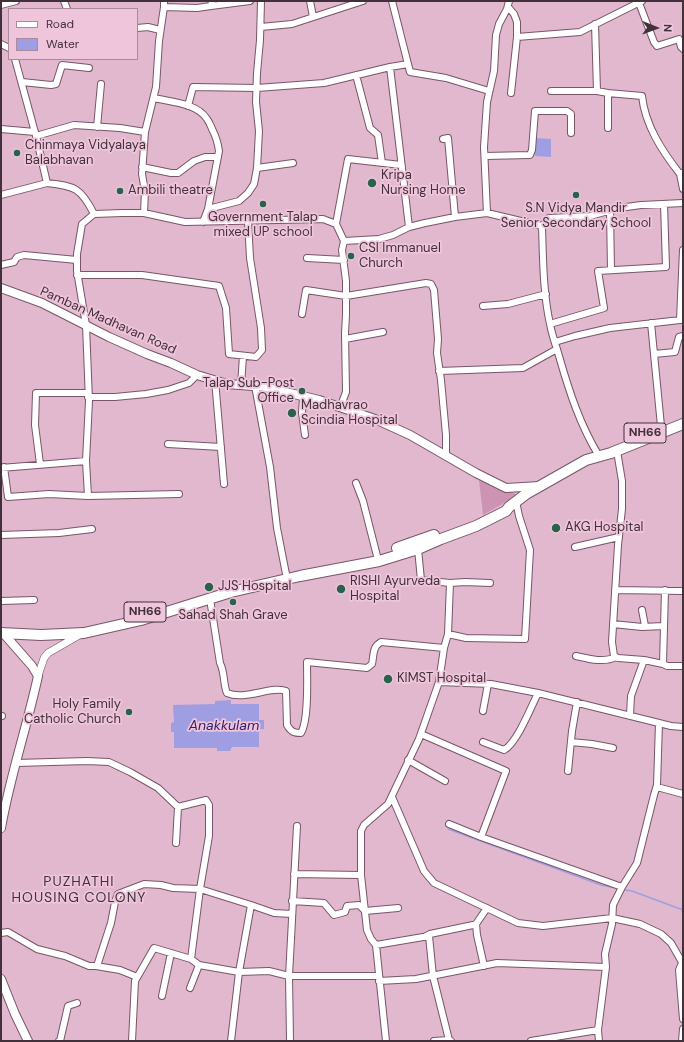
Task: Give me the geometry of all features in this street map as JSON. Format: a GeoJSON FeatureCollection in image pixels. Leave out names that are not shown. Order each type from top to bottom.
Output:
{"type":"FeatureCollection","features":[{"type":"Feature","properties":{"kind":"highway","name":"NH66"},"geometry":{"type":"LineString","coordinates":[[608,453],[661,426],[683,418]]}},
{"type":"Feature","properties":{"kind":"highway","name":"NH66"},"geometry":{"type":"LineString","coordinates":[[2,632],[57,635],[84,633],[141,620],[255,586],[379,561],[418,549],[440,536],[510,505],[586,460],[683,424]]}},
{"type":"Feature","properties":{"kind":"highway","name":"NH66"},"geometry":{"type":"LineString","coordinates":[[2,632],[18,629],[49,630],[86,627],[148,612],[238,585],[377,556],[440,536]]}},
{"type":"Feature","properties":{"kind":"main road","name":"Pamban Madhavan Road"},"geometry":{"type":"LineString","coordinates":[[1,288],[42,303],[109,338],[197,375],[227,384],[265,387],[319,400],[375,420],[410,435],[476,473],[506,488],[542,486]]}},
{"type":"Feature","properties":{"kind":"main road"},"geometry":{"type":"LineString","coordinates":[[1,828],[38,676],[32,666],[2,632]]}},
{"type":"Feature","properties":{"kind":"main road"},"geometry":{"type":"LineString","coordinates":[[1,979],[28,1041]]}},
{"type":"Feature","properties":{"kind":"street"},"geometry":{"type":"LineString","coordinates":[[1,5],[16,1]]}},
{"type":"Feature","properties":{"kind":"street"},"geometry":{"type":"LineString","coordinates":[[144,213],[145,190],[142,168],[145,132],[156,87],[160,30],[164,4],[197,8],[212,4],[250,1]]}},
{"type":"Feature","properties":{"kind":"street"},"geometry":{"type":"LineString","coordinates":[[208,209],[239,201],[248,194],[254,184],[257,168],[259,131],[256,88],[261,27],[261,1]]}},
{"type":"Feature","properties":{"kind":"street"},"geometry":{"type":"LineString","coordinates":[[310,1],[313,17]]}},
{"type":"Feature","properties":{"kind":"street"},"geometry":{"type":"LineString","coordinates":[[261,27],[292,24],[363,1]]}},
{"type":"Feature","properties":{"kind":"street"},"geometry":{"type":"LineString","coordinates":[[392,1],[410,72],[446,78],[489,91]]}},
{"type":"Feature","properties":{"kind":"street"},"geometry":{"type":"LineString","coordinates":[[517,37],[580,32],[640,2],[654,42],[657,46],[679,39],[683,49]]}},
{"type":"Feature","properties":{"kind":"street"},"geometry":{"type":"LineString","coordinates":[[509,4],[517,22],[517,37],[511,93]]}},
{"type":"Feature","properties":{"kind":"street"},"geometry":{"type":"LineString","coordinates":[[487,213],[485,156],[487,102],[494,71],[496,35],[499,24],[509,4]]}},
{"type":"Feature","properties":{"kind":"street"},"geometry":{"type":"LineString","coordinates":[[595,24],[597,91]]}},
{"type":"Feature","properties":{"kind":"street"},"geometry":{"type":"LineString","coordinates":[[138,28],[148,27],[160,30]]}},
{"type":"Feature","properties":{"kind":"street"},"geometry":{"type":"LineString","coordinates":[[15,60],[47,183]]}},
{"type":"Feature","properties":{"kind":"street"},"geometry":{"type":"LineString","coordinates":[[188,106],[193,87],[256,88],[324,83],[356,74],[408,64]]}},
{"type":"Feature","properties":{"kind":"street"},"geometry":{"type":"LineString","coordinates":[[22,82],[52,85],[56,84],[62,65],[89,68]]}},
{"type":"Feature","properties":{"kind":"street"},"geometry":{"type":"LineString","coordinates":[[390,67],[409,227]]}},
{"type":"Feature","properties":{"kind":"street"},"geometry":{"type":"LineString","coordinates":[[356,74],[370,128],[378,136],[382,163]]}},
{"type":"Feature","properties":{"kind":"street"},"geometry":{"type":"LineString","coordinates":[[97,127],[101,84]]}},
{"type":"Feature","properties":{"kind":"street"},"geometry":{"type":"LineString","coordinates":[[551,91],[597,91],[642,96],[643,107],[658,143],[681,173],[683,189]]}},
{"type":"Feature","properties":{"kind":"street"},"geometry":{"type":"LineString","coordinates":[[608,93],[608,128]]}},
{"type":"Feature","properties":{"kind":"street"},"geometry":{"type":"LineString","coordinates":[[154,98],[188,106],[198,110],[208,120],[218,145],[218,157],[208,209],[203,222]]}},
{"type":"Feature","properties":{"kind":"street"},"geometry":{"type":"LineString","coordinates":[[485,156],[530,155],[532,150],[535,111],[567,111],[571,114],[571,132]]}},
{"type":"Feature","properties":{"kind":"street"},"geometry":{"type":"LineString","coordinates":[[1,129],[35,134],[74,125],[120,128],[145,132]]}},
{"type":"Feature","properties":{"kind":"street"},"geometry":{"type":"LineString","coordinates":[[443,139],[448,138],[455,217]]}},
{"type":"Feature","properties":{"kind":"street"},"geometry":{"type":"LineString","coordinates":[[142,168],[178,173],[194,161],[205,157],[218,157]]}},
{"type":"Feature","properties":{"kind":"street"},"geometry":{"type":"LineString","coordinates":[[340,408],[346,392],[346,281],[342,250],[344,241],[336,224],[348,159],[401,165]]}},
{"type":"Feature","properties":{"kind":"street"},"geometry":{"type":"LineString","coordinates":[[257,168],[292,163]]}},
{"type":"Feature","properties":{"kind":"street"},"geometry":{"type":"LineString","coordinates":[[1,195],[47,183],[64,185],[79,191],[87,199],[94,214]]}},
{"type":"Feature","properties":{"kind":"street"},"geometry":{"type":"LineString","coordinates":[[616,657],[614,656],[612,642],[622,509],[622,481],[608,453],[581,422],[557,349],[550,324],[543,274],[542,226],[549,218],[590,216],[641,204],[683,203]]}},
{"type":"Feature","properties":{"kind":"street"},"geometry":{"type":"LineString","coordinates":[[550,324],[604,308],[598,271],[666,266],[664,204]]}},
{"type":"Feature","properties":{"kind":"street"},"geometry":{"type":"LineString","coordinates":[[610,211],[611,270]]}},
{"type":"Feature","properties":{"kind":"street"},"geometry":{"type":"LineString","coordinates":[[88,496],[86,461],[88,395],[86,325],[77,275],[77,260],[82,224],[94,214],[144,213],[185,222],[323,219],[336,224]]}},
{"type":"Feature","properties":{"kind":"street"},"geometry":{"type":"LineString","coordinates":[[344,241],[379,239],[393,235],[409,227],[455,217],[487,213],[542,226]]}},
{"type":"Feature","properties":{"kind":"street"},"geometry":{"type":"LineString","coordinates":[[77,275],[142,275],[219,286],[226,308],[229,354],[256,357],[262,350],[261,328],[250,258],[248,221]]}},
{"type":"Feature","properties":{"kind":"street"},"geometry":{"type":"LineString","coordinates":[[555,342],[610,328],[681,320],[683,250]]}},
{"type":"Feature","properties":{"kind":"street"},"geometry":{"type":"LineString","coordinates":[[1,265],[14,262],[17,257],[24,255],[77,260]]}},
{"type":"Feature","properties":{"kind":"street"},"geometry":{"type":"LineString","coordinates":[[307,258],[344,260]]}},
{"type":"Feature","properties":{"kind":"street"},"geometry":{"type":"LineString","coordinates":[[302,314],[306,290],[346,296],[426,283],[431,284],[434,290],[439,371],[445,420],[446,456]]}},
{"type":"Feature","properties":{"kind":"street"},"geometry":{"type":"LineString","coordinates":[[483,306],[508,304],[546,294]]}},
{"type":"Feature","properties":{"kind":"street"},"geometry":{"type":"LineString","coordinates":[[651,323],[661,426]]}},
{"type":"Feature","properties":{"kind":"street"},"geometry":{"type":"LineString","coordinates":[[345,339],[383,332]]}},
{"type":"Feature","properties":{"kind":"street"},"geometry":{"type":"LineString","coordinates":[[654,354],[675,352],[679,337],[683,336]]}},
{"type":"Feature","properties":{"kind":"street"},"geometry":{"type":"LineString","coordinates":[[439,371],[523,368],[557,349]]}},
{"type":"Feature","properties":{"kind":"street"},"geometry":{"type":"LineString","coordinates":[[241,385],[242,356]]}},
{"type":"Feature","properties":{"kind":"street"},"geometry":{"type":"LineString","coordinates":[[40,464],[35,425],[36,393],[131,395],[168,390],[189,383],[197,375]]}},
{"type":"Feature","properties":{"kind":"street"},"geometry":{"type":"LineString","coordinates":[[215,380],[224,484]]}},
{"type":"Feature","properties":{"kind":"street"},"geometry":{"type":"LineString","coordinates":[[255,386],[270,467],[277,528],[286,574]]}},
{"type":"Feature","properties":{"kind":"street"},"geometry":{"type":"LineString","coordinates":[[303,397],[302,413],[305,435]]}},
{"type":"Feature","properties":{"kind":"street"},"geometry":{"type":"LineString","coordinates":[[168,444],[221,447]]}},
{"type":"Feature","properties":{"kind":"street"},"geometry":{"type":"LineString","coordinates":[[86,461],[3,468],[8,497],[49,494],[88,496],[179,494]]}},
{"type":"Feature","properties":{"kind":"street"},"geometry":{"type":"LineString","coordinates":[[356,483],[363,501],[377,556]]}},
{"type":"Feature","properties":{"kind":"street"},"geometry":{"type":"LineString","coordinates":[[448,634],[466,638],[525,639],[530,550],[519,516],[510,505]]}},
{"type":"Feature","properties":{"kind":"street"},"geometry":{"type":"LineString","coordinates":[[1,535],[59,533],[92,529]]}},
{"type":"Feature","properties":{"kind":"street"},"geometry":{"type":"LineString","coordinates":[[575,547],[619,537]]}},
{"type":"Feature","properties":{"kind":"street"},"geometry":{"type":"LineString","coordinates":[[418,549],[421,580],[450,583],[490,583]]}},
{"type":"Feature","properties":{"kind":"street"},"geometry":{"type":"LineString","coordinates":[[386,1041],[376,944],[371,939],[367,930],[361,875],[361,831],[364,825],[388,804],[421,734],[439,682],[444,648],[448,634],[450,583]]}},
{"type":"Feature","properties":{"kind":"street"},"geometry":{"type":"LineString","coordinates":[[616,590],[683,591]]}},
{"type":"Feature","properties":{"kind":"street"},"geometry":{"type":"LineString","coordinates":[[663,664],[665,590]]}},
{"type":"Feature","properties":{"kind":"street"},"geometry":{"type":"LineString","coordinates":[[210,599],[225,688],[228,694],[244,696],[280,690],[286,691],[287,725],[294,733],[301,733],[304,729],[307,662],[367,668],[372,664],[374,648],[381,642],[444,648]]}},
{"type":"Feature","properties":{"kind":"street"},"geometry":{"type":"LineString","coordinates":[[1,601],[34,600]]}},
{"type":"Feature","properties":{"kind":"street"},"geometry":{"type":"LineString","coordinates":[[642,610],[645,626]]}},
{"type":"Feature","properties":{"kind":"street"},"geometry":{"type":"LineString","coordinates":[[613,624],[664,626]]}},
{"type":"Feature","properties":{"kind":"street"},"geometry":{"type":"LineString","coordinates":[[38,676],[44,658],[48,653],[84,633]]}},
{"type":"Feature","properties":{"kind":"street"},"geometry":{"type":"LineString","coordinates":[[576,656],[610,660],[616,657],[644,660],[667,666],[683,666]]}},
{"type":"Feature","properties":{"kind":"street"},"geometry":{"type":"LineString","coordinates":[[630,715],[631,696],[644,660]]}},
{"type":"Feature","properties":{"kind":"street"},"geometry":{"type":"LineString","coordinates":[[439,682],[488,684],[538,693],[659,723],[683,727]]}},
{"type":"Feature","properties":{"kind":"street"},"geometry":{"type":"LineString","coordinates":[[483,711],[488,684]]}},
{"type":"Feature","properties":{"kind":"street"},"geometry":{"type":"LineString","coordinates":[[483,742],[504,750],[508,748],[522,726],[538,693]]}},
{"type":"Feature","properties":{"kind":"street"},"geometry":{"type":"LineString","coordinates":[[568,771],[577,702]]}},
{"type":"Feature","properties":{"kind":"street"},"geometry":{"type":"LineString","coordinates":[[599,1041],[598,1030],[606,968],[605,954],[613,905],[637,863],[657,787],[659,767],[659,723]]}},
{"type":"Feature","properties":{"kind":"street"},"geometry":{"type":"LineString","coordinates":[[421,734],[506,772],[480,837]]}},
{"type":"Feature","properties":{"kind":"street"},"geometry":{"type":"LineString","coordinates":[[571,742],[613,748]]}},
{"type":"Feature","properties":{"kind":"street"},"geometry":{"type":"LineString","coordinates":[[408,760],[446,780]]}},
{"type":"Feature","properties":{"kind":"street"},"geometry":{"type":"LineString","coordinates":[[16,763],[87,761],[109,762],[130,772],[158,788],[178,807],[176,843]]}},
{"type":"Feature","properties":{"kind":"street"},"geometry":{"type":"LineString","coordinates":[[657,787],[683,794]]}},
{"type":"Feature","properties":{"kind":"street"},"geometry":{"type":"LineString","coordinates":[[392,796],[424,871],[434,883],[518,923],[543,926],[612,918],[640,924],[661,934],[671,943],[682,964],[679,970],[683,1019]]}},
{"type":"Feature","properties":{"kind":"street"},"geometry":{"type":"LineString","coordinates":[[178,807],[206,800],[209,805],[208,836],[191,959]]}},
{"type":"Feature","properties":{"kind":"street"},"geometry":{"type":"LineString","coordinates":[[449,824],[480,837],[622,887]]}},
{"type":"Feature","properties":{"kind":"street"},"geometry":{"type":"LineString","coordinates":[[290,1041],[289,976],[297,826]]}},
{"type":"Feature","properties":{"kind":"street"},"geometry":{"type":"LineString","coordinates":[[294,874],[361,875]]}},
{"type":"Feature","properties":{"kind":"street"},"geometry":{"type":"LineString","coordinates":[[96,966],[111,923],[118,894],[144,884],[161,885],[173,888],[200,889],[274,913],[292,914]]}},
{"type":"Feature","properties":{"kind":"street"},"geometry":{"type":"LineString","coordinates":[[292,901],[324,903],[334,915],[345,912],[347,906],[359,905],[365,911]]}},
{"type":"Feature","properties":{"kind":"street"},"geometry":{"type":"LineString","coordinates":[[231,1041],[239,972],[251,905]]}},
{"type":"Feature","properties":{"kind":"street"},"geometry":{"type":"LineString","coordinates":[[365,911],[398,908]]}},
{"type":"Feature","properties":{"kind":"street"},"geometry":{"type":"LineString","coordinates":[[484,966],[476,924],[486,908]]}},
{"type":"Feature","properties":{"kind":"street"},"geometry":{"type":"LineString","coordinates":[[376,944],[426,936],[476,924]]}},
{"type":"Feature","properties":{"kind":"street"},"geometry":{"type":"LineString","coordinates":[[1,933],[8,932],[38,949],[65,956],[89,966],[120,970],[137,977]]}},
{"type":"Feature","properties":{"kind":"street"},"geometry":{"type":"LineString","coordinates":[[426,936],[429,936],[433,976],[450,1040],[434,1041]]}},
{"type":"Feature","properties":{"kind":"street"},"geometry":{"type":"LineString","coordinates":[[132,1041],[135,981],[154,948],[191,959],[199,965],[239,972],[269,971],[289,976],[416,979],[497,963],[606,968]]}},
{"type":"Feature","properties":{"kind":"street"},"geometry":{"type":"LineString","coordinates":[[162,996],[170,953]]}},
{"type":"Feature","properties":{"kind":"street"},"geometry":{"type":"LineString","coordinates":[[190,988],[199,965]]}},
{"type":"Feature","properties":{"kind":"street"},"geometry":{"type":"LineString","coordinates":[[59,1041],[68,1006],[77,1003]]}},
{"type":"Feature","properties":{"kind":"street"},"geometry":{"type":"LineString","coordinates":[[531,1041],[561,1039],[598,1030]]}},
{"type":"Feature","properties":{"kind":"street"},"geometry":{"type":"LineString","coordinates":[[682,1041],[683,1030]]}},
{"type":"Feature","properties":{"kind":"shaded area"},"geometry":{"type":"Polygon","coordinates":[[[479,480],[518,495],[483,515],[479,480]]]}},
{"type":"Feature","properties":{"kind":"water"},"geometry":{"type":"Polygon","coordinates":[[[535,138],[551,139],[551,157],[535,156],[535,138]]]}},
{"type":"Feature","properties":{"kind":"water","name":"Anakkulam"},"geometry":{"type":"Polygon","coordinates":[[[231,700],[231,704],[259,704],[259,720],[264,720],[264,729],[259,729],[259,747],[232,747],[230,751],[217,751],[217,748],[174,748],[174,732],[171,732],[171,723],[174,722],[173,705],[215,704],[215,701],[231,700]]]}},
{"type":"Feature","properties":{"kind":"waterway"},"geometry":{"type":"LineString","coordinates":[[448,829],[601,885],[616,888]]}},
{"type":"Feature","properties":{"kind":"waterway"},"geometry":{"type":"LineString","coordinates":[[625,890],[632,891],[683,910]]}},
{"type":"Feature","properties":{"kind":"place","name":"Chinmaya Vidyalaya Balabhavan"},"geometry":{"type":"Point","coordinates":[17,153]}},
{"type":"Feature","properties":{"kind":"place","name":"Kripa Nursing Home"},"geometry":{"type":"Point","coordinates":[372,183]}},
{"type":"Feature","properties":{"kind":"place","name":"Ambili theatre"},"geometry":{"type":"Point","coordinates":[120,191]}},
{"type":"Feature","properties":{"kind":"place","name":"S.N Vidya Mandir Senior Secondary School"},"geometry":{"type":"Point","coordinates":[576,195]}},
{"type":"Feature","properties":{"kind":"place","name":"Government Talap mixed UP school"},"geometry":{"type":"Point","coordinates":[263,204]}},
{"type":"Feature","properties":{"kind":"place","name":"CSI Immanuel Church"},"geometry":{"type":"Point","coordinates":[351,256]}},
{"type":"Feature","properties":{"kind":"place","name":"Talap Sub-Post Office"},"geometry":{"type":"Point","coordinates":[302,391]}},
{"type":"Feature","properties":{"kind":"place","name":"Madhavrao Scindia Hospital"},"geometry":{"type":"Point","coordinates":[292,413]}},
{"type":"Feature","properties":{"kind":"place","name":"AKG Hospital"},"geometry":{"type":"Point","coordinates":[556,528]}},
{"type":"Feature","properties":{"kind":"place","name":"JJS Hospital"},"geometry":{"type":"Point","coordinates":[209,587]}},
{"type":"Feature","properties":{"kind":"place","name":"RISHI Ayurveda Hospital"},"geometry":{"type":"Point","coordinates":[341,589]}},
{"type":"Feature","properties":{"kind":"place","name":"Sahad Shah Grave"},"geometry":{"type":"Point","coordinates":[233,602]}},
{"type":"Feature","properties":{"kind":"place","name":"KIMST Hospital"},"geometry":{"type":"Point","coordinates":[388,679]}},
{"type":"Feature","properties":{"kind":"place","name":"Holy Family Catholic Church"},"geometry":{"type":"Point","coordinates":[129,712]}},
{"type":"Feature","properties":{"kind":"district","name":"PUZHATHI HOUSING COLONY"},"geometry":{"type":"Point","coordinates":[79,890]}}]}
